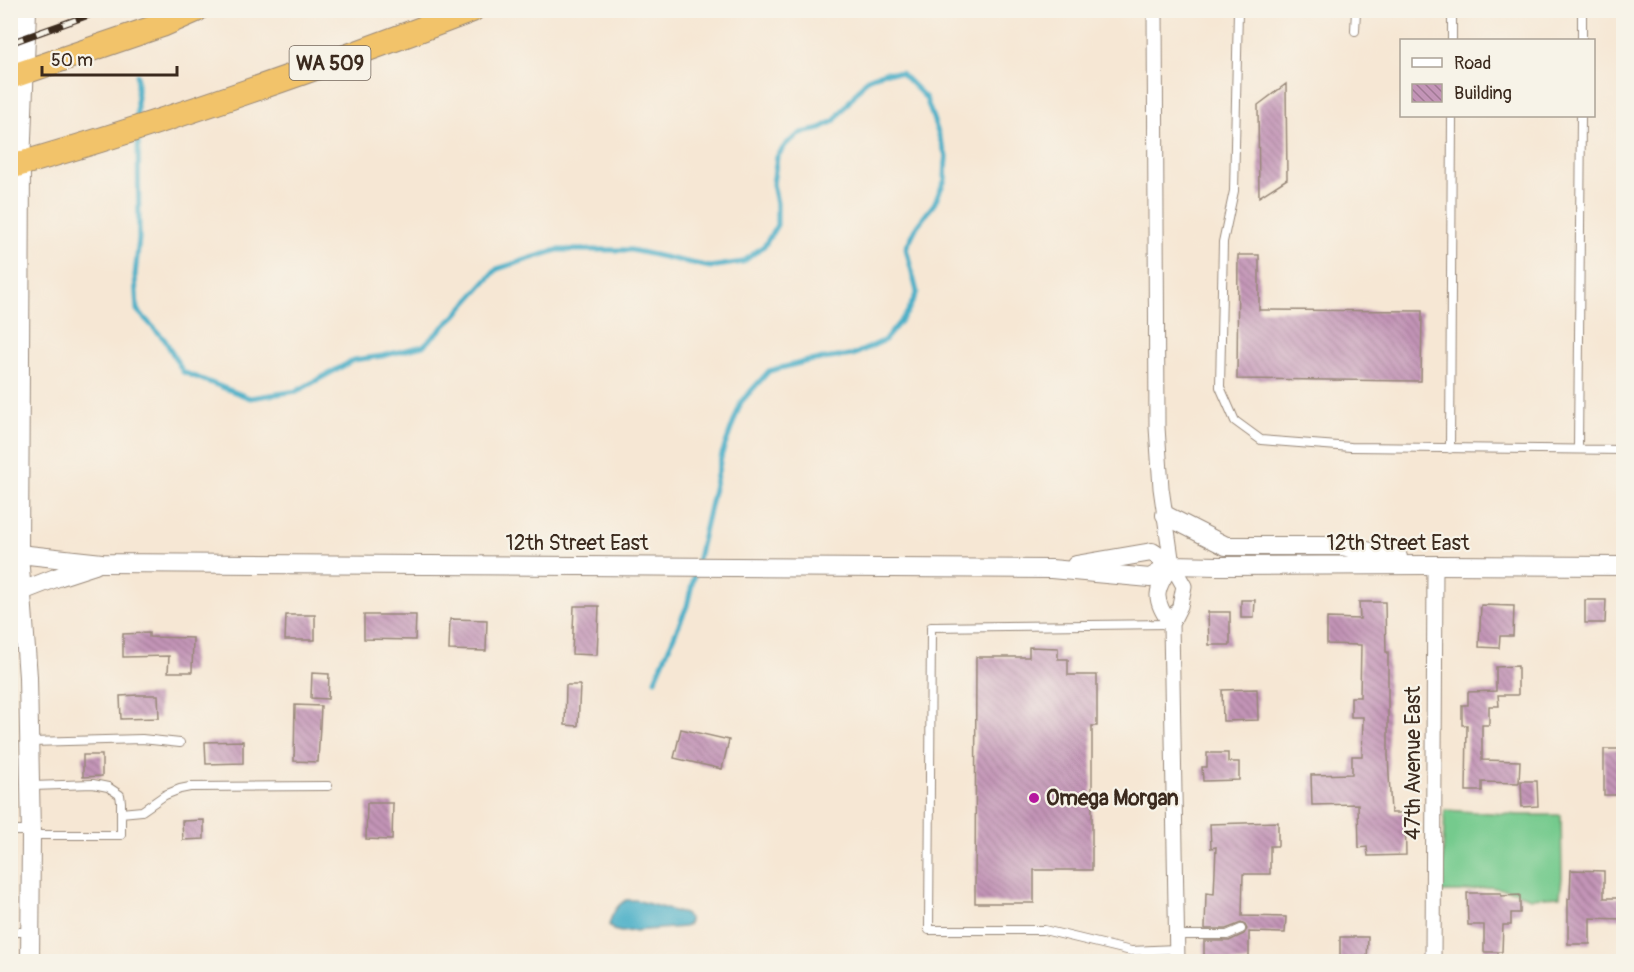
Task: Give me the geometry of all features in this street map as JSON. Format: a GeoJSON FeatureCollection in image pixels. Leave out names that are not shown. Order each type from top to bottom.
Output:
{"type":"FeatureCollection","features":[{"type":"Feature","properties":{"kind":"highway"},"geometry":{"type":"LineString","coordinates":[[18,75],[162,25],[196,10]]}},
{"type":"Feature","properties":{"kind":"highway","name":"WA 509"},"geometry":{"type":"LineString","coordinates":[[16,166],[186,113],[472,10]]}},
{"type":"Feature","properties":{"kind":"street"},"geometry":{"type":"LineString","coordinates":[[27,10],[18,75],[15,425],[19,554],[28,677],[31,833],[30,962]]}},
{"type":"Feature","properties":{"kind":"street"},"geometry":{"type":"LineString","coordinates":[[1155,10],[1158,428],[1161,488],[1172,565],[1184,586],[1180,606],[1171,624],[1176,949]]}},
{"type":"Feature","properties":{"kind":"street"},"geometry":{"type":"LineString","coordinates":[[1165,515],[1226,546],[1341,546],[1435,565]]}},
{"type":"Feature","properties":{"kind":"street","name":"12th Street East"},"geometry":{"type":"LineString","coordinates":[[19,554],[102,563],[1051,569],[1150,578],[1172,565],[1623,567]]}},
{"type":"Feature","properties":{"kind":"street","name":"12th Street East"},"geometry":{"type":"LineString","coordinates":[[22,591],[102,563]]}},
{"type":"Feature","properties":{"kind":"street"},"geometry":{"type":"LineString","coordinates":[[1171,624],[1161,611],[1158,596],[1159,585],[1172,565]]}},
{"type":"Feature","properties":{"kind":"street","name":"47th Avenue East"},"geometry":{"type":"LineString","coordinates":[[1433,962],[1435,565]]}},
{"type":"Feature","properties":{"kind":"lane"},"geometry":{"type":"LineString","coordinates":[[1238,10],[1234,191],[1223,243],[1220,387],[1235,422],[1261,440],[1351,447],[1623,450]]}},
{"type":"Feature","properties":{"kind":"lane"},"geometry":{"type":"LineString","coordinates":[[1355,31],[1356,10]]}},
{"type":"Feature","properties":{"kind":"lane"},"geometry":{"type":"LineString","coordinates":[[1452,10],[1452,39]]}},
{"type":"Feature","properties":{"kind":"lane"},"geometry":{"type":"LineString","coordinates":[[1582,10],[1582,39]]}},
{"type":"Feature","properties":{"kind":"lane"},"geometry":{"type":"LineString","coordinates":[[1450,449],[1452,117]]}},
{"type":"Feature","properties":{"kind":"lane"},"geometry":{"type":"LineString","coordinates":[[1578,449],[1581,117]]}},
{"type":"Feature","properties":{"kind":"lane"},"geometry":{"type":"LineString","coordinates":[[1171,624],[931,627],[929,930],[1044,930],[1131,951],[1176,949],[1227,935],[1240,929]]}},
{"type":"Feature","properties":{"kind":"lane"},"geometry":{"type":"LineString","coordinates":[[29,742],[142,738],[180,743]]}},
{"type":"Feature","properties":{"kind":"lane"},"geometry":{"type":"LineString","coordinates":[[10,831],[121,835],[120,795],[108,787],[93,784],[30,786]]}},
{"type":"Feature","properties":{"kind":"lane"},"geometry":{"type":"LineString","coordinates":[[121,813],[142,812],[165,795],[190,787],[328,786]]}},
{"type":"Feature","properties":{"kind":"lane"},"geometry":{"type":"LineString","coordinates":[[10,932],[30,932]]}},
{"type":"Feature","properties":{"kind":"green space"},"geometry":{"type":"Polygon","coordinates":[[[1445,810],[1561,815],[1560,896],[1530,898],[1515,891],[1490,887],[1461,892],[1441,892],[1445,810]]]}},
{"type":"Feature","properties":{"kind":"water"},"geometry":{"type":"Polygon","coordinates":[[[626,900],[636,900],[684,914],[689,918],[689,924],[684,927],[621,932],[613,930],[609,925],[611,918],[617,907],[626,900]]]}},
{"type":"Feature","properties":{"kind":"building"},"geometry":{"type":"Polygon","coordinates":[[[1286,84],[1287,179],[1259,197],[1258,105],[1286,84]]]}},
{"type":"Feature","properties":{"kind":"building"},"geometry":{"type":"Polygon","coordinates":[[[1238,255],[1259,255],[1259,310],[1422,311],[1421,381],[1237,379],[1238,255]]]}},
{"type":"Feature","properties":{"kind":"building"},"geometry":{"type":"Polygon","coordinates":[[[1241,600],[1255,600],[1254,618],[1241,618],[1241,600]]]}},
{"type":"Feature","properties":{"kind":"building"},"geometry":{"type":"Polygon","coordinates":[[[1585,600],[1606,600],[1605,623],[1585,623],[1585,600]]]}},
{"type":"Feature","properties":{"kind":"building"},"geometry":{"type":"Polygon","coordinates":[[[1359,602],[1385,602],[1391,813],[1405,813],[1406,855],[1368,856],[1367,847],[1359,848],[1358,804],[1312,805],[1311,775],[1352,774],[1352,756],[1362,756],[1363,717],[1351,717],[1351,697],[1360,697],[1361,645],[1327,644],[1327,618],[1360,619],[1359,602]]]}},
{"type":"Feature","properties":{"kind":"building"},"geometry":{"type":"Polygon","coordinates":[[[1481,605],[1514,606],[1513,636],[1500,636],[1499,648],[1479,647],[1481,605]]]}},
{"type":"Feature","properties":{"kind":"building"},"geometry":{"type":"Polygon","coordinates":[[[574,606],[599,606],[597,655],[572,654],[574,606]]]}},
{"type":"Feature","properties":{"kind":"building"},"geometry":{"type":"Polygon","coordinates":[[[1208,612],[1230,612],[1230,645],[1209,645],[1208,612]]]}},
{"type":"Feature","properties":{"kind":"building"},"geometry":{"type":"Polygon","coordinates":[[[286,615],[315,615],[315,640],[285,640],[286,615]]]}},
{"type":"Feature","properties":{"kind":"building"},"geometry":{"type":"Polygon","coordinates":[[[364,615],[416,615],[415,640],[364,639],[364,615]]]}},
{"type":"Feature","properties":{"kind":"building"},"geometry":{"type":"Polygon","coordinates":[[[450,619],[487,620],[486,651],[449,650],[450,619]]]}},
{"type":"Feature","properties":{"kind":"building"},"geometry":{"type":"Polygon","coordinates":[[[149,633],[149,637],[193,638],[192,672],[168,672],[169,656],[123,657],[123,634],[149,633]]]}},
{"type":"Feature","properties":{"kind":"building","name":"Omega Morgan"},"geometry":{"type":"Polygon","coordinates":[[[1029,647],[1058,648],[1058,659],[1068,659],[1068,675],[1097,675],[1097,726],[1092,726],[1092,870],[1034,870],[1034,903],[975,903],[976,657],[1029,657],[1029,647]]]}},
{"type":"Feature","properties":{"kind":"building"},"geometry":{"type":"Polygon","coordinates":[[[1518,666],[1518,695],[1498,695],[1499,706],[1489,706],[1489,725],[1482,725],[1482,760],[1520,761],[1519,783],[1482,782],[1482,791],[1466,791],[1467,725],[1462,725],[1462,705],[1468,705],[1468,692],[1496,691],[1496,667],[1518,666]]]}},
{"type":"Feature","properties":{"kind":"building"},"geometry":{"type":"Polygon","coordinates":[[[312,673],[329,674],[328,699],[311,698],[312,673]]]}},
{"type":"Feature","properties":{"kind":"building"},"geometry":{"type":"Polygon","coordinates":[[[566,685],[580,685],[578,726],[565,725],[566,685]]]}},
{"type":"Feature","properties":{"kind":"building"},"geometry":{"type":"Polygon","coordinates":[[[1257,689],[1258,720],[1223,721],[1222,690],[1257,689]]]}},
{"type":"Feature","properties":{"kind":"building"},"geometry":{"type":"Polygon","coordinates":[[[158,695],[159,718],[121,719],[120,696],[158,695]]]}},
{"type":"Feature","properties":{"kind":"building"},"geometry":{"type":"Polygon","coordinates":[[[295,705],[321,706],[318,762],[294,761],[295,705]]]}},
{"type":"Feature","properties":{"kind":"building"},"geometry":{"type":"Polygon","coordinates":[[[681,729],[729,740],[722,769],[674,758],[681,729]]]}},
{"type":"Feature","properties":{"kind":"building"},"geometry":{"type":"Polygon","coordinates":[[[243,741],[243,763],[206,764],[205,742],[243,741]]]}},
{"type":"Feature","properties":{"kind":"building"},"geometry":{"type":"Polygon","coordinates":[[[1604,749],[1623,749],[1623,795],[1604,795],[1604,749]]]}},
{"type":"Feature","properties":{"kind":"building"},"geometry":{"type":"Polygon","coordinates":[[[1207,753],[1228,753],[1228,762],[1239,762],[1239,780],[1203,781],[1202,767],[1207,767],[1207,753]]]}},
{"type":"Feature","properties":{"kind":"building"},"geometry":{"type":"Polygon","coordinates":[[[83,755],[102,755],[102,776],[83,777],[83,755]]]}},
{"type":"Feature","properties":{"kind":"building"},"geometry":{"type":"Polygon","coordinates":[[[1521,781],[1537,781],[1538,806],[1522,807],[1521,781]]]}},
{"type":"Feature","properties":{"kind":"building"},"geometry":{"type":"Polygon","coordinates":[[[367,803],[393,803],[392,840],[366,839],[367,803]]]}},
{"type":"Feature","properties":{"kind":"building"},"geometry":{"type":"Polygon","coordinates":[[[204,820],[204,839],[183,840],[182,821],[204,820]]]}},
{"type":"Feature","properties":{"kind":"building"},"geometry":{"type":"Polygon","coordinates":[[[1278,822],[1278,846],[1270,846],[1270,874],[1243,874],[1242,916],[1286,917],[1285,933],[1249,932],[1249,962],[1204,962],[1204,941],[1229,941],[1244,934],[1247,929],[1241,923],[1226,929],[1205,929],[1206,893],[1214,894],[1216,847],[1211,848],[1210,824],[1278,822]]]}},
{"type":"Feature","properties":{"kind":"building"},"geometry":{"type":"Polygon","coordinates":[[[1571,870],[1604,871],[1604,898],[1623,898],[1623,919],[1590,918],[1590,944],[1568,944],[1568,899],[1570,899],[1571,870]]]}},
{"type":"Feature","properties":{"kind":"building"},"geometry":{"type":"Polygon","coordinates":[[[1467,893],[1520,895],[1520,913],[1511,913],[1511,925],[1503,925],[1502,952],[1484,952],[1484,925],[1468,925],[1467,893]]]}},
{"type":"Feature","properties":{"kind":"building"},"geometry":{"type":"Polygon","coordinates":[[[1340,937],[1368,937],[1367,962],[1340,962],[1340,937]]]}},
{"type":"Feature","properties":{"kind":"waterway"},"geometry":{"type":"LineString","coordinates":[[138,136],[139,239],[135,275],[137,310],[165,340],[183,372],[250,398],[297,391],[354,360],[423,346],[455,316],[497,269],[557,250],[631,250],[710,267],[743,262],[765,245],[777,225],[777,203],[773,184],[777,157],[786,144],[801,133],[817,130],[834,121],[867,79],[885,72],[901,73],[926,98],[946,156],[945,180],[934,204],[917,226],[906,248],[917,292],[907,313],[885,340],[853,355],[808,361],[769,371],[741,402],[722,454],[687,606],[655,680]]}},
{"type":"Feature","properties":{"kind":"waterway"},"geometry":{"type":"LineString","coordinates":[[137,75],[137,121]]}},
{"type":"Feature","properties":{"kind":"railway"},"geometry":{"type":"LineString","coordinates":[[10,43],[103,10]]}},
{"type":"Feature","properties":{"kind":"place","name":"Omega Morgan"},"geometry":{"type":"Point","coordinates":[1034,798]}}]}
